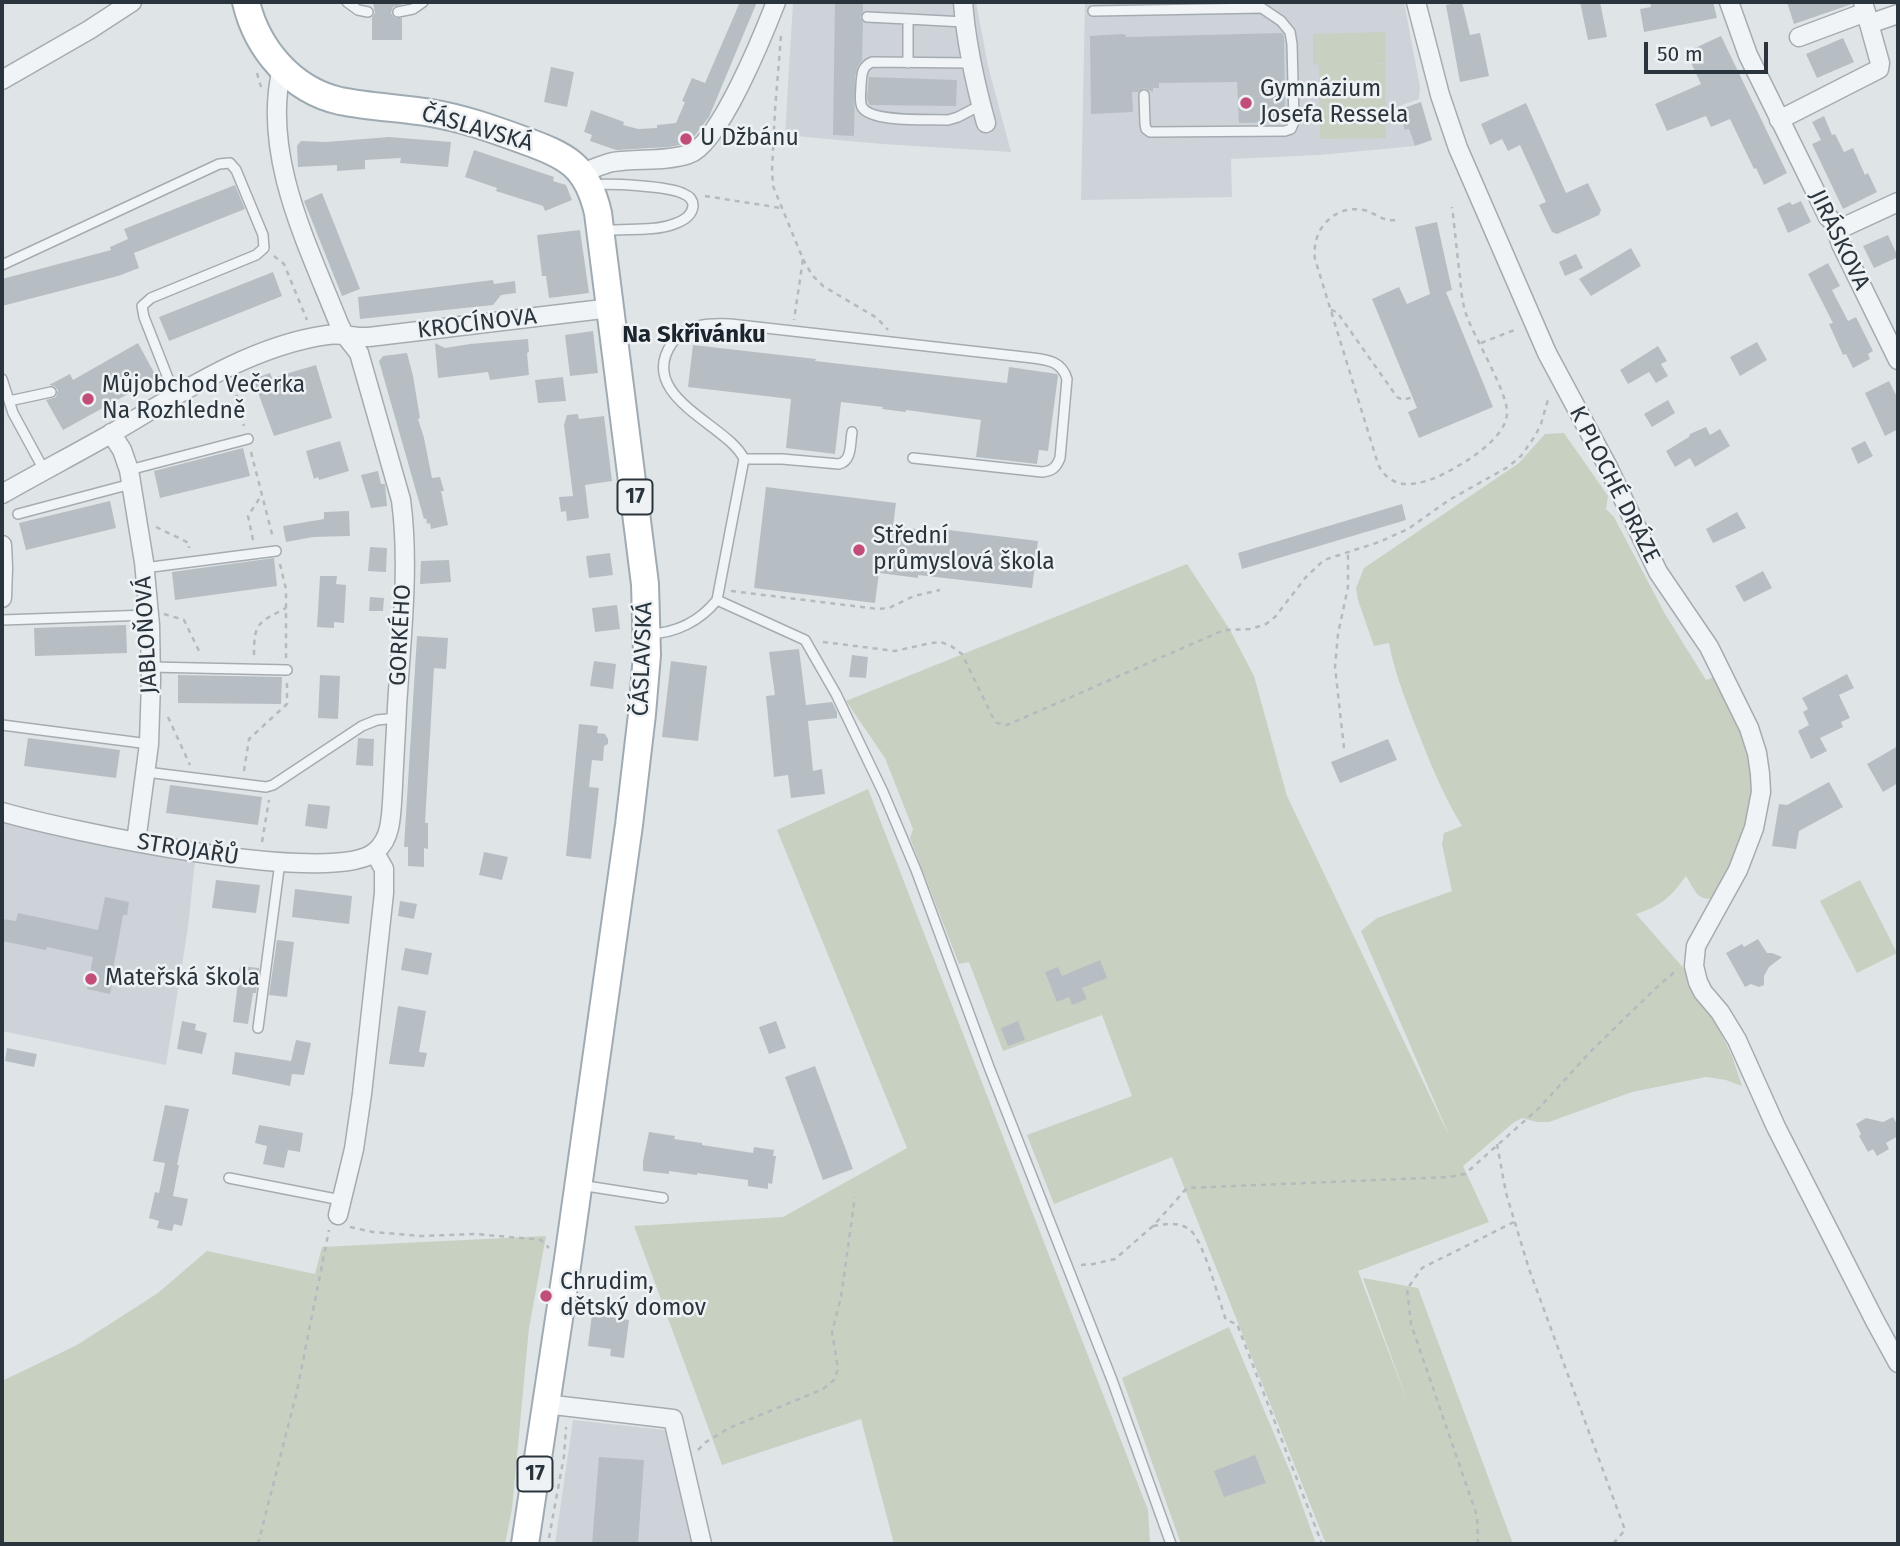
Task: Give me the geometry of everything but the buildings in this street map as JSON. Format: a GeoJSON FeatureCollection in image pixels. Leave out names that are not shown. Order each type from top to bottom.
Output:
{"type":"FeatureCollection","features":[{"type":"Feature","properties":{"kind":"main road","name":"ČÁSLAVSKÁ"},"geometry":{"type":"LineString","coordinates":[[246,2],[258,38],[265,49],[301,84],[325,96],[351,103],[434,114],[495,130],[561,155],[586,179],[595,199],[601,231],[642,550],[648,634],[645,688],[629,825],[525,1544]]}},
{"type":"Feature","properties":{"kind":"street"},"geometry":{"type":"LineString","coordinates":[[2,80],[132,2]]}},
{"type":"Feature","properties":{"kind":"street"},"geometry":{"type":"LineString","coordinates":[[586,179],[613,162],[681,156],[698,150],[725,113],[776,2]]}},
{"type":"Feature","properties":{"kind":"street"},"geometry":{"type":"LineString","coordinates":[[963,2],[971,63],[986,124]]}},
{"type":"Feature","properties":{"kind":"street","name":"K PLOCHÉ DRÁZE"},"geometry":{"type":"LineString","coordinates":[[1416,2],[1440,95],[1458,148],[1533,322],[1559,379],[1608,467],[1658,572],[1695,624],[1732,691],[1757,753],[1761,792],[1754,828],[1738,870],[1702,934],[1694,957]]}},
{"type":"Feature","properties":{"kind":"street","name":"JIRÁSKOVA"},"geometry":{"type":"LineString","coordinates":[[1729,2],[1748,55],[1828,217],[1838,227],[1841,244],[1898,360]]}},
{"type":"Feature","properties":{"kind":"street"},"geometry":{"type":"LineString","coordinates":[[1866,13],[1880,64],[1879,69]]}},
{"type":"Feature","properties":{"kind":"street"},"geometry":{"type":"LineString","coordinates":[[1799,37],[1866,13],[1898,14]]}},
{"type":"Feature","properties":{"kind":"street"},"geometry":{"type":"LineString","coordinates":[[1779,120],[1879,69],[1898,67]]}},
{"type":"Feature","properties":{"kind":"street","name":"GORKÉHO"},"geometry":{"type":"LineString","coordinates":[[282,68],[277,100],[277,129],[283,173],[344,334],[359,353],[401,500],[404,523],[405,559],[389,827],[383,843],[375,853]]}},
{"type":"Feature","properties":{"kind":"street"},"geometry":{"type":"LineString","coordinates":[[1838,227],[1846,226],[1898,202]]}},
{"type":"Feature","properties":{"kind":"street","name":"KROCÍNOVA"},"geometry":{"type":"LineString","coordinates":[[2,494],[175,396],[268,351],[326,335],[344,334],[362,338],[611,308]]}},
{"type":"Feature","properties":{"kind":"street","name":"JABLOŇOVÁ"},"geometry":{"type":"LineString","coordinates":[[111,433],[122,450],[130,477],[149,612],[149,744],[136,842]]}},
{"type":"Feature","properties":{"kind":"street"},"geometry":{"type":"LineString","coordinates":[[2,545],[2,598]]}},
{"type":"Feature","properties":{"kind":"street","name":"STROJAŘŮ"},"geometry":{"type":"LineString","coordinates":[[2,813],[136,842],[259,861],[345,862],[375,853]]}},
{"type":"Feature","properties":{"kind":"street"},"geometry":{"type":"LineString","coordinates":[[340,1208],[354,1149],[362,1094],[384,893],[384,869],[375,853]]}},
{"type":"Feature","properties":{"kind":"street"},"geometry":{"type":"LineString","coordinates":[[1694,957],[1698,982],[1703,992],[1720,1012],[1737,1040],[1776,1127],[1898,1363]]}},
{"type":"Feature","properties":{"kind":"street"},"geometry":{"type":"LineString","coordinates":[[545,1404],[673,1419],[702,1544]]}},
{"type":"Feature","properties":{"kind":"lane"},"geometry":{"type":"LineString","coordinates":[[347,2],[358,10],[368,12]]}},
{"type":"Feature","properties":{"kind":"lane"},"geometry":{"type":"LineString","coordinates":[[398,12],[413,9],[423,2]]}},
{"type":"Feature","properties":{"kind":"lane"},"geometry":{"type":"LineString","coordinates":[[1144,95],[1145,124],[1150,132],[1291,129],[1294,122],[1292,35],[1284,23],[1253,2]]}},
{"type":"Feature","properties":{"kind":"lane"},"geometry":{"type":"LineString","coordinates":[[1093,11],[1262,8]]}},
{"type":"Feature","properties":{"kind":"lane"},"geometry":{"type":"LineString","coordinates":[[867,17],[964,22]]}},
{"type":"Feature","properties":{"kind":"lane"},"geometry":{"type":"LineString","coordinates":[[908,19],[908,63]]}},
{"type":"Feature","properties":{"kind":"lane"},"geometry":{"type":"LineString","coordinates":[[971,63],[872,62],[863,68],[860,104],[873,116],[948,120],[981,105]]}},
{"type":"Feature","properties":{"kind":"lane"},"geometry":{"type":"LineString","coordinates":[[2,265],[224,162],[230,163],[236,170],[264,235],[264,248],[256,255],[151,298],[142,306],[175,396]]}},
{"type":"Feature","properties":{"kind":"lane"},"geometry":{"type":"LineString","coordinates":[[586,179],[679,192],[687,194],[692,200],[690,215],[668,226],[601,231]]}},
{"type":"Feature","properties":{"kind":"lane"},"geometry":{"type":"LineString","coordinates":[[648,634],[675,631],[709,610],[717,600],[744,460],[738,449],[686,407],[671,391],[664,370],[668,350],[680,334],[690,328],[708,324],[1047,360],[1065,370],[1067,379],[1060,458],[1051,471],[913,458]]}},
{"type":"Feature","properties":{"kind":"lane"},"geometry":{"type":"LineString","coordinates":[[2,379],[13,413],[44,470]]}},
{"type":"Feature","properties":{"kind":"lane"},"geometry":{"type":"LineString","coordinates":[[9,401],[51,392]]}},
{"type":"Feature","properties":{"kind":"lane"},"geometry":{"type":"LineString","coordinates":[[744,460],[782,459],[839,464],[848,458],[852,432]]}},
{"type":"Feature","properties":{"kind":"lane"},"geometry":{"type":"LineString","coordinates":[[18,514],[248,439]]}},
{"type":"Feature","properties":{"kind":"lane"},"geometry":{"type":"LineString","coordinates":[[144,568],[276,551]]}},
{"type":"Feature","properties":{"kind":"lane"},"geometry":{"type":"LineString","coordinates":[[717,600],[806,640],[842,706],[911,859],[1136,1443],[1171,1544]]}},
{"type":"Feature","properties":{"kind":"lane"},"geometry":{"type":"LineString","coordinates":[[2,620],[149,612]]}},
{"type":"Feature","properties":{"kind":"lane"},"geometry":{"type":"LineString","coordinates":[[151,667],[286,670]]}},
{"type":"Feature","properties":{"kind":"lane"},"geometry":{"type":"LineString","coordinates":[[146,772],[268,786],[362,726],[377,720],[397,718]]}},
{"type":"Feature","properties":{"kind":"lane"},"geometry":{"type":"LineString","coordinates":[[2,725],[149,744]]}},
{"type":"Feature","properties":{"kind":"lane"},"geometry":{"type":"LineString","coordinates":[[258,1028],[281,862]]}},
{"type":"Feature","properties":{"kind":"lane"},"geometry":{"type":"LineString","coordinates":[[229,1178],[340,1208]]}},
{"type":"Feature","properties":{"kind":"lane"},"geometry":{"type":"LineString","coordinates":[[578,1185],[663,1198]]}},
{"type":"Feature","properties":{"kind":"path"},"geometry":{"type":"LineString","coordinates":[[782,32],[772,171],[773,186],[781,208],[812,275],[823,286],[877,318],[901,344]]}},
{"type":"Feature","properties":{"kind":"path"},"geometry":{"type":"LineString","coordinates":[[679,192],[781,208]]}},
{"type":"Feature","properties":{"kind":"path"},"geometry":{"type":"LineString","coordinates":[[1395,220],[1387,221],[1366,211],[1337,213],[1325,222],[1317,235],[1314,250],[1378,464],[1382,473],[1393,481],[1416,484],[1438,476],[1483,449],[1501,429],[1508,410],[1465,313],[1452,207]]}},
{"type":"Feature","properties":{"kind":"path"},"geometry":{"type":"LineString","coordinates":[[264,248],[284,264],[309,327]]}},
{"type":"Feature","properties":{"kind":"path"},"geometry":{"type":"LineString","coordinates":[[792,332],[803,260]]}},
{"type":"Feature","properties":{"kind":"path"},"geometry":{"type":"LineString","coordinates":[[1331,310],[1337,312],[1398,397],[1403,400],[1412,397]]}},
{"type":"Feature","properties":{"kind":"path"},"geometry":{"type":"LineString","coordinates":[[1479,344],[1533,322]]}},
{"type":"Feature","properties":{"kind":"path"},"geometry":{"type":"LineString","coordinates":[[232,376],[286,589],[287,704],[249,739],[242,785]]}},
{"type":"Feature","properties":{"kind":"path"},"geometry":{"type":"LineString","coordinates":[[806,640],[895,651],[941,642],[951,646],[962,654],[992,716],[998,723],[1007,724],[1224,630],[1251,629],[1266,624],[1324,560],[1348,554],[1408,529],[1449,500],[1514,462],[1535,436],[1550,390],[1559,379]]}},
{"type":"Feature","properties":{"kind":"path"},"geometry":{"type":"LineString","coordinates":[[257,554],[248,516],[262,495]]}},
{"type":"Feature","properties":{"kind":"path"},"geometry":{"type":"LineString","coordinates":[[136,517],[189,543],[191,562]]}},
{"type":"Feature","properties":{"kind":"path"},"geometry":{"type":"LineString","coordinates":[[1343,748],[1335,667],[1338,634],[1348,587],[1348,554]]}},
{"type":"Feature","properties":{"kind":"path"},"geometry":{"type":"LineString","coordinates":[[719,590],[878,609],[889,608],[914,596],[940,590]]}},
{"type":"Feature","properties":{"kind":"path"},"geometry":{"type":"LineString","coordinates":[[254,669],[255,631],[262,621],[286,608]]}},
{"type":"Feature","properties":{"kind":"path"},"geometry":{"type":"LineString","coordinates":[[149,612],[184,620],[206,668]]}},
{"type":"Feature","properties":{"kind":"path"},"geometry":{"type":"LineString","coordinates":[[168,717],[195,778]]}},
{"type":"Feature","properties":{"kind":"path"},"geometry":{"type":"LineString","coordinates":[[259,861],[270,803],[268,786]]}},
{"type":"Feature","properties":{"kind":"path"},"geometry":{"type":"LineString","coordinates":[[1067,1265],[1093,1264],[1115,1259],[1153,1226],[1187,1188],[1449,1177],[1465,1174],[1540,1107],[1591,1051],[1658,986],[1694,957]]}},
{"type":"Feature","properties":{"kind":"path"},"geometry":{"type":"LineString","coordinates":[[1497,1144],[1514,1222],[1564,1369],[1625,1530],[1613,1544]]}},
{"type":"Feature","properties":{"kind":"path"},"geometry":{"type":"LineString","coordinates":[[684,1464],[706,1442],[729,1428],[823,1389],[834,1380],[838,1369],[832,1332],[841,1297],[855,1197]]}},
{"type":"Feature","properties":{"kind":"path"},"geometry":{"type":"LineString","coordinates":[[340,1208],[350,1227],[421,1236],[475,1234],[541,1240],[550,1250],[568,1259]]}},
{"type":"Feature","properties":{"kind":"path"},"geometry":{"type":"LineString","coordinates":[[258,1544],[297,1391],[329,1228],[340,1208]]}},
{"type":"Feature","properties":{"kind":"path"},"geometry":{"type":"LineString","coordinates":[[1478,1544],[1477,1516],[1411,1324],[1407,1289],[1422,1268],[1514,1222]]}},
{"type":"Feature","properties":{"kind":"path"},"geometry":{"type":"LineString","coordinates":[[1153,1226],[1171,1223],[1188,1228],[1198,1239],[1226,1320],[1237,1324],[1322,1544]]}},
{"type":"Feature","properties":{"kind":"shaded area"},"geometry":{"type":"Polygon","coordinates":[[[793,2],[976,2],[988,66],[1011,152],[785,135],[793,2]]]}},
{"type":"Feature","properties":{"kind":"shaded area","name":"Gymnázium Josefa Ressela"},"geometry":{"type":"Polygon","coordinates":[[[1085,2],[1404,2],[1420,87],[1419,99],[1397,107],[1405,130],[1409,129],[1415,146],[1319,155],[1231,159],[1232,197],[1081,200],[1085,2]]]}},
{"type":"Feature","properties":{"kind":"shaded area","name":"Mateřská škola"},"geometry":{"type":"Polygon","coordinates":[[[2,821],[195,861],[188,927],[166,1065],[2,1031],[2,821]]]}},
{"type":"Feature","properties":{"kind":"shaded area"},"geometry":{"type":"Polygon","coordinates":[[[573,1420],[665,1430],[692,1544],[555,1544],[573,1420]]]}},
{"type":"Feature","properties":{"kind":"green space"},"geometry":{"type":"Polygon","coordinates":[[[1385,32],[1386,63],[1369,64],[1385,64],[1386,138],[1320,139],[1319,65],[1313,64],[1313,34],[1385,32]]]}},
{"type":"Feature","properties":{"kind":"green space"},"geometry":{"type":"Polygon","coordinates":[[[1564,433],[1608,496],[1606,509],[1614,517],[1665,614],[1706,680],[1716,676],[1736,711],[1750,760],[1754,797],[1744,836],[1716,898],[1701,896],[1686,876],[1665,900],[1636,914],[1687,972],[1701,1004],[1715,1021],[1732,1056],[1742,1086],[1706,1077],[1632,1092],[1549,1122],[1522,1118],[1463,1166],[1489,1222],[1358,1271],[1409,1406],[1363,1278],[1418,1288],[1513,1544],[1326,1544],[1172,1157],[1054,1204],[1027,1135],[1132,1096],[1102,1015],[1003,1051],[969,962],[959,964],[910,838],[913,829],[885,758],[846,701],[1187,564],[1230,630],[1254,676],[1287,796],[1451,1140],[1361,931],[1377,918],[1452,891],[1442,844],[1444,833],[1462,826],[1444,794],[1425,749],[1402,691],[1389,643],[1374,646],[1356,588],[1364,568],[1519,463],[1545,434],[1564,433]]]}},
{"type":"Feature","properties":{"kind":"green space"},"geometry":{"type":"Polygon","coordinates":[[[868,789],[1148,1510],[1150,1544],[894,1544],[861,1419],[722,1465],[634,1226],[783,1217],[907,1148],[777,830],[868,789]]]}},
{"type":"Feature","properties":{"kind":"green space"},"geometry":{"type":"Polygon","coordinates":[[[1860,880],[1897,953],[1857,973],[1820,901],[1860,880]]]}},
{"type":"Feature","properties":{"kind":"green space"},"geometry":{"type":"Polygon","coordinates":[[[546,1236],[529,1328],[512,1509],[505,1544],[2,1544],[2,1381],[77,1345],[158,1293],[207,1251],[315,1274],[322,1247],[546,1236]]]}},
{"type":"Feature","properties":{"kind":"green space"},"geometry":{"type":"Polygon","coordinates":[[[1229,1327],[1291,1474],[1316,1544],[1181,1544],[1122,1378],[1229,1327]]]}},
{"type":"Feature","properties":{"kind":"place","name":"Gymnázium Josefa Ressela"},"geometry":{"type":"Point","coordinates":[1246,103]}},
{"type":"Feature","properties":{"kind":"place","name":"U Džbánu"},"geometry":{"type":"Point","coordinates":[686,139]}},
{"type":"Feature","properties":{"kind":"place","name":"Můjobchod Večerka Na Rozhledně"},"geometry":{"type":"Point","coordinates":[88,399]}},
{"type":"Feature","properties":{"kind":"place","name":"Střední průmyslová škola"},"geometry":{"type":"Point","coordinates":[859,550]}},
{"type":"Feature","properties":{"kind":"place","name":"Mateřská škola"},"geometry":{"type":"Point","coordinates":[91,979]}},
{"type":"Feature","properties":{"kind":"place","name":"Chrudim, dětský domov"},"geometry":{"type":"Point","coordinates":[546,1296]}},
{"type":"Feature","properties":{"kind":"district","name":"Na Skřivánku"},"geometry":{"type":"Point","coordinates":[694,335]}}]}
